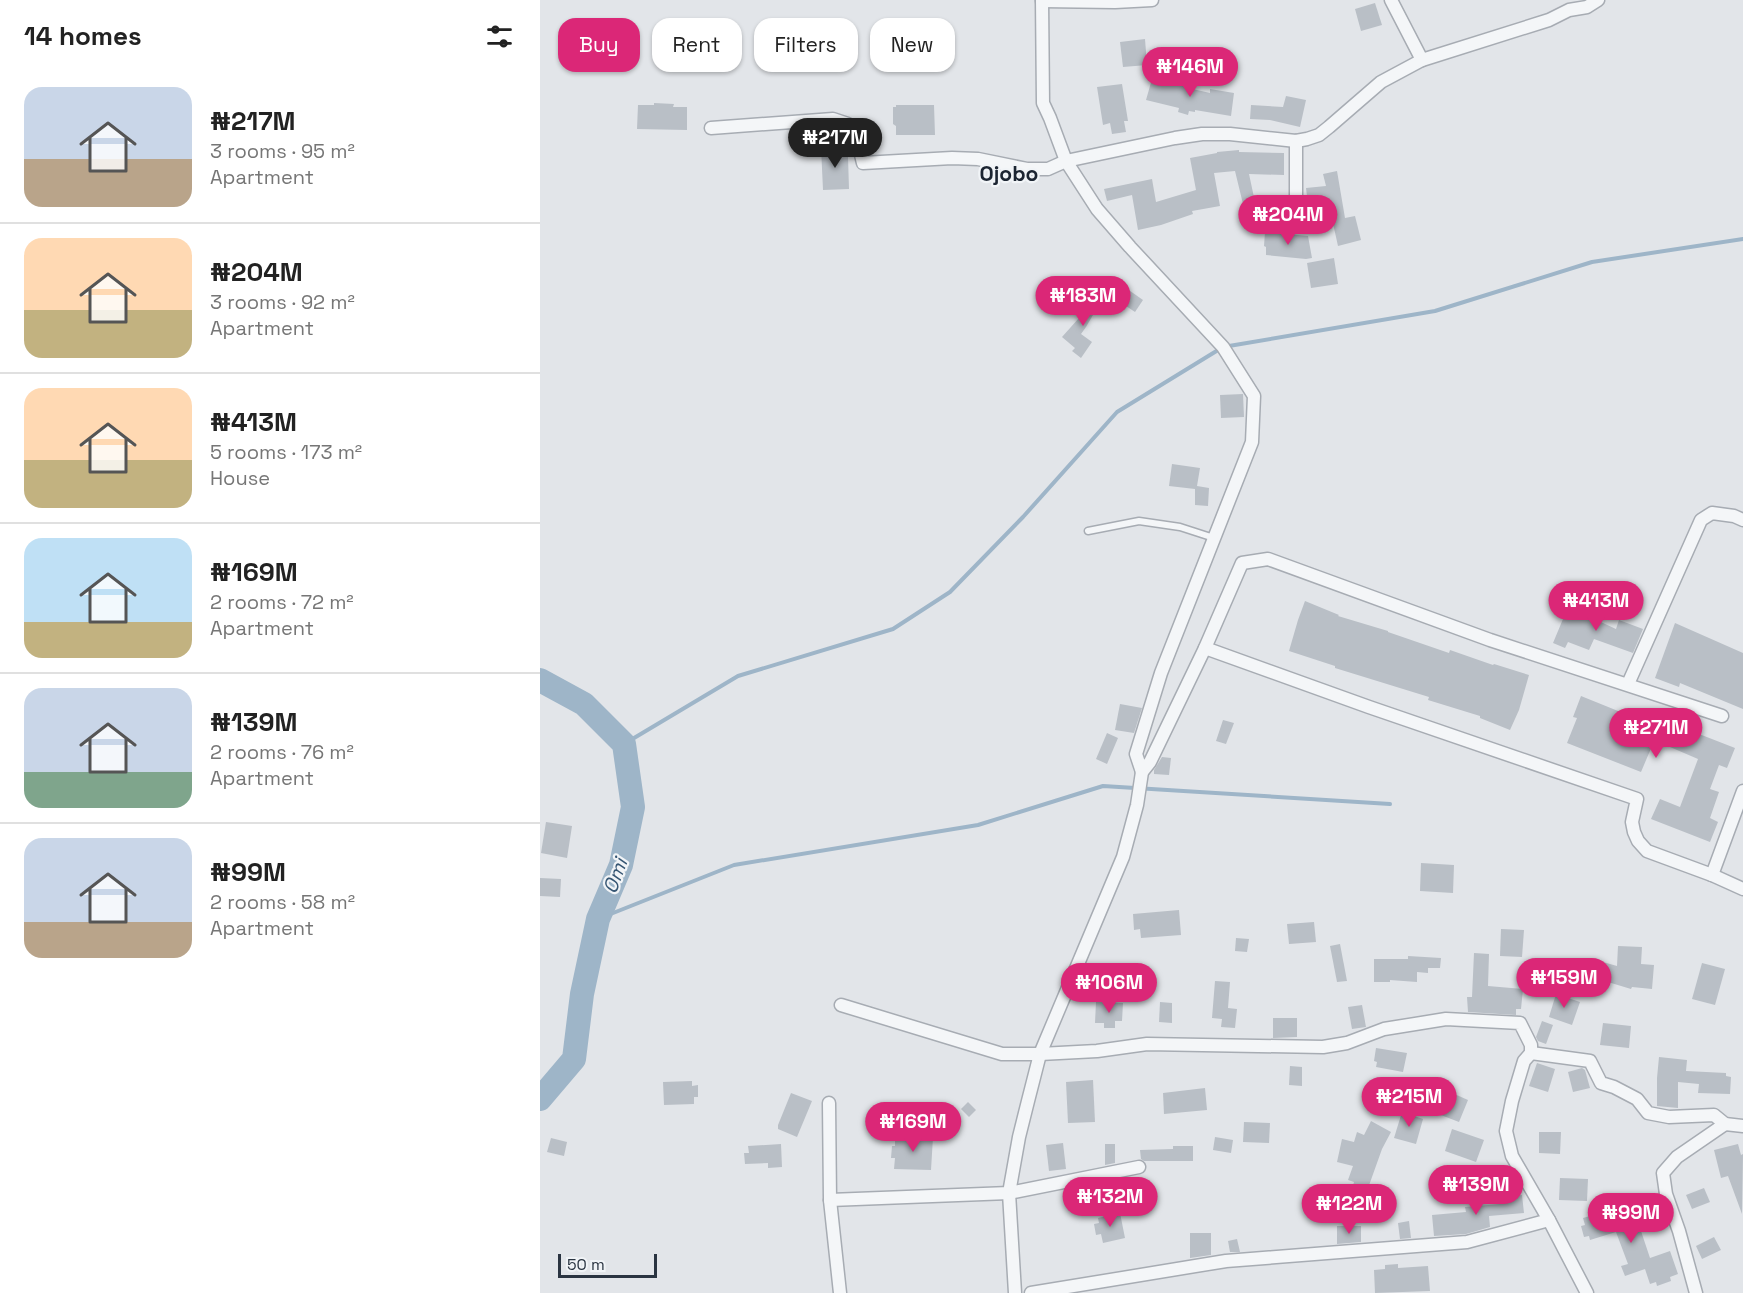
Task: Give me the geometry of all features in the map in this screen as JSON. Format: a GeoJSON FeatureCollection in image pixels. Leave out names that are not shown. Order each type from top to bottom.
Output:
{"type":"FeatureCollection","features":[{"type":"Feature","properties":{"kind":"street"},"geometry":{"type":"LineString","coordinates":[[1015,1293],[1009,1193],[1019,1137],[1040,1054],[1123,856],[1137,805],[1141,778],[1136,754],[1139,741],[1161,673],[1252,442],[1254,396],[1223,347],[1097,209],[1066,160],[1043,103],[1042,1],[1152,0]]}},
{"type":"Feature","properties":{"kind":"street"},"geometry":{"type":"LineString","coordinates":[[1391,0],[1422,60]]}},
{"type":"Feature","properties":{"kind":"street"},"geometry":{"type":"LineString","coordinates":[[711,128],[833,119],[848,124],[858,142],[863,163],[952,158],[978,159],[1027,169],[1048,169],[1066,160],[1202,134],[1230,134],[1296,141],[1319,135],[1381,82],[1422,60],[1550,20],[1567,5],[1587,8],[1598,0]]}},
{"type":"Feature","properties":{"kind":"street"},"geometry":{"type":"LineString","coordinates":[[1249,213],[1292,211],[1296,201],[1296,141]]}},
{"type":"Feature","properties":{"kind":"street"},"geometry":{"type":"LineString","coordinates":[[1628,684],[1701,520],[1712,513],[1734,516],[1743,520]]}},
{"type":"Feature","properties":{"kind":"street"},"geometry":{"type":"LineString","coordinates":[[1141,778],[1205,648],[1242,563],[1268,559],[1490,640],[1722,716]]}},
{"type":"Feature","properties":{"kind":"street"},"geometry":{"type":"LineString","coordinates":[[1205,648],[1636,799],[1632,822],[1634,832],[1647,851],[1743,889]]}},
{"type":"Feature","properties":{"kind":"street"},"geometry":{"type":"LineString","coordinates":[[1712,875],[1743,791]]}},
{"type":"Feature","properties":{"kind":"street"},"geometry":{"type":"LineString","coordinates":[[841,1005],[1002,1054],[1097,1051],[1147,1044],[1323,1047],[1347,1043],[1384,1029],[1446,1019],[1520,1023],[1531,1045],[1531,1053],[1524,1061],[1506,1131],[1512,1156],[1587,1293]]}},
{"type":"Feature","properties":{"kind":"street"},"geometry":{"type":"LineString","coordinates":[[1531,1053],[1590,1061],[1601,1083],[1636,1099],[1648,1113],[1668,1117],[1714,1116],[1725,1124],[1743,1126]]}},
{"type":"Feature","properties":{"kind":"street"},"geometry":{"type":"LineString","coordinates":[[829,1103],[830,1200],[840,1293]]}},
{"type":"Feature","properties":{"kind":"street"},"geometry":{"type":"LineString","coordinates":[[1696,1293],[1666,1194],[1663,1173],[1677,1156],[1725,1124]]}},
{"type":"Feature","properties":{"kind":"street"},"geometry":{"type":"LineString","coordinates":[[830,1200],[1009,1193],[1139,1167]]}},
{"type":"Feature","properties":{"kind":"street"},"geometry":{"type":"LineString","coordinates":[[1031,1293],[1226,1261],[1467,1242],[1549,1220]]}},
{"type":"Feature","properties":{"kind":"lane"},"geometry":{"type":"LineString","coordinates":[[1088,531],[1139,521],[1180,527],[1214,538]]}},
{"type":"Feature","properties":{"kind":"building"},"geometry":{"type":"Polygon","coordinates":[[[1375,3],[1382,25],[1361,31],[1355,9],[1375,3]]]}},
{"type":"Feature","properties":{"kind":"building"},"geometry":{"type":"Polygon","coordinates":[[[1145,39],[1147,65],[1123,67],[1120,42],[1145,39]]]}},
{"type":"Feature","properties":{"kind":"building"},"geometry":{"type":"Polygon","coordinates":[[[1152,79],[1170,83],[1170,80],[1184,84],[1184,87],[1210,93],[1210,89],[1234,93],[1231,116],[1195,110],[1195,112],[1189,111],[1188,115],[1178,112],[1179,108],[1146,100],[1152,79]]]}},
{"type":"Feature","properties":{"kind":"building"},"geometry":{"type":"Polygon","coordinates":[[[1122,84],[1128,121],[1124,121],[1126,132],[1112,134],[1110,123],[1103,125],[1097,87],[1122,84]]]}},
{"type":"Feature","properties":{"kind":"building"},"geometry":{"type":"Polygon","coordinates":[[[1286,96],[1306,100],[1300,127],[1270,120],[1250,119],[1251,105],[1283,107],[1286,96]]]}},
{"type":"Feature","properties":{"kind":"building"},"geometry":{"type":"Polygon","coordinates":[[[654,103],[687,107],[687,130],[637,129],[638,105],[654,105],[654,103]]]}},
{"type":"Feature","properties":{"kind":"building"},"geometry":{"type":"Polygon","coordinates":[[[896,105],[934,105],[935,135],[896,135],[896,126],[893,124],[893,107],[896,105]]]}},
{"type":"Feature","properties":{"kind":"building"},"geometry":{"type":"Polygon","coordinates":[[[843,146],[844,157],[848,157],[849,189],[823,190],[821,147],[843,146]]]}},
{"type":"Feature","properties":{"kind":"building"},"geometry":{"type":"Polygon","coordinates":[[[1239,150],[1239,152],[1284,153],[1284,175],[1249,174],[1255,202],[1243,204],[1235,171],[1214,173],[1220,206],[1192,211],[1193,214],[1161,225],[1138,230],[1132,195],[1107,201],[1104,189],[1152,179],[1156,202],[1196,190],[1190,158],[1239,150]]]}},
{"type":"Feature","properties":{"kind":"building"},"geometry":{"type":"Polygon","coordinates":[[[1337,171],[1345,218],[1355,216],[1361,240],[1338,246],[1330,210],[1309,212],[1306,188],[1326,186],[1323,174],[1337,171]]]}},
{"type":"Feature","properties":{"kind":"building"},"geometry":{"type":"Polygon","coordinates":[[[1265,232],[1308,236],[1312,258],[1266,255],[1265,232]]]}},
{"type":"Feature","properties":{"kind":"building"},"geometry":{"type":"Polygon","coordinates":[[[1334,258],[1338,284],[1311,288],[1307,263],[1334,258]]]}},
{"type":"Feature","properties":{"kind":"building"},"geometry":{"type":"Polygon","coordinates":[[[1123,286],[1143,300],[1135,312],[1114,298],[1123,286]]]}},
{"type":"Feature","properties":{"kind":"building"},"geometry":{"type":"Polygon","coordinates":[[[1095,291],[1104,296],[1081,334],[1092,342],[1081,358],[1072,351],[1075,348],[1062,337],[1087,309],[1085,308],[1095,291]]]}},
{"type":"Feature","properties":{"kind":"building"},"geometry":{"type":"Polygon","coordinates":[[[1243,394],[1244,417],[1221,418],[1220,395],[1243,394]]]}},
{"type":"Feature","properties":{"kind":"building"},"geometry":{"type":"Polygon","coordinates":[[[1172,464],[1200,468],[1197,486],[1209,488],[1208,506],[1195,505],[1195,489],[1169,486],[1172,464]]]}},
{"type":"Feature","properties":{"kind":"building"},"geometry":{"type":"Polygon","coordinates":[[[1305,601],[1338,616],[1449,653],[1450,650],[1529,675],[1519,710],[1510,730],[1480,718],[1480,716],[1428,700],[1429,697],[1289,651],[1305,601]]]}},
{"type":"Feature","properties":{"kind":"building"},"geometry":{"type":"Polygon","coordinates":[[[1568,607],[1616,629],[1619,620],[1643,629],[1633,653],[1594,639],[1589,650],[1568,642],[1565,648],[1553,643],[1568,607]]]}},
{"type":"Feature","properties":{"kind":"building"},"geometry":{"type":"Polygon","coordinates":[[[1675,623],[1743,653],[1743,709],[1680,683],[1679,687],[1655,678],[1675,623]]]}},
{"type":"Feature","properties":{"kind":"building"},"geometry":{"type":"Polygon","coordinates":[[[1581,696],[1628,715],[1629,712],[1674,731],[1676,725],[1735,748],[1727,768],[1719,765],[1710,789],[1719,792],[1710,818],[1718,822],[1710,842],[1651,819],[1660,799],[1680,807],[1698,759],[1656,741],[1641,772],[1567,743],[1577,718],[1573,717],[1581,696]]]}},
{"type":"Feature","properties":{"kind":"building"},"geometry":{"type":"Polygon","coordinates":[[[1120,704],[1142,708],[1134,733],[1115,730],[1120,704]]]}},
{"type":"Feature","properties":{"kind":"building"},"geometry":{"type":"Polygon","coordinates":[[[1223,720],[1234,723],[1226,744],[1216,741],[1223,720]]]}},
{"type":"Feature","properties":{"kind":"building"},"geometry":{"type":"Polygon","coordinates":[[[1107,733],[1118,738],[1107,764],[1096,759],[1107,733]]]}},
{"type":"Feature","properties":{"kind":"building"},"geometry":{"type":"Polygon","coordinates":[[[1162,757],[1171,758],[1169,775],[1154,774],[1162,757]]]}},
{"type":"Feature","properties":{"kind":"building"},"geometry":{"type":"Polygon","coordinates":[[[546,822],[572,826],[567,858],[541,853],[546,822]]]}},
{"type":"Feature","properties":{"kind":"building"},"geometry":{"type":"Polygon","coordinates":[[[1421,863],[1454,865],[1453,893],[1420,891],[1421,863]]]}},
{"type":"Feature","properties":{"kind":"building"},"geometry":{"type":"Polygon","coordinates":[[[540,878],[561,879],[560,897],[540,896],[540,878]]]}},
{"type":"Feature","properties":{"kind":"building"},"geometry":{"type":"Polygon","coordinates":[[[1179,910],[1181,935],[1141,938],[1140,929],[1134,930],[1133,914],[1179,910]]]}},
{"type":"Feature","properties":{"kind":"building"},"geometry":{"type":"Polygon","coordinates":[[[1314,922],[1316,942],[1289,944],[1287,924],[1314,922]]]}},
{"type":"Feature","properties":{"kind":"building"},"geometry":{"type":"Polygon","coordinates":[[[1501,929],[1524,930],[1522,957],[1500,956],[1501,929]]]}},
{"type":"Feature","properties":{"kind":"building"},"geometry":{"type":"Polygon","coordinates":[[[1236,938],[1249,939],[1247,952],[1235,951],[1236,938]]]}},
{"type":"Feature","properties":{"kind":"building"},"geometry":{"type":"Polygon","coordinates":[[[1340,944],[1347,981],[1337,982],[1330,946],[1340,944]]]}},
{"type":"Feature","properties":{"kind":"building"},"geometry":{"type":"Polygon","coordinates":[[[1618,946],[1642,947],[1641,964],[1654,965],[1652,989],[1632,987],[1631,989],[1598,979],[1603,962],[1617,966],[1618,946]]]}},
{"type":"Feature","properties":{"kind":"building"},"geometry":{"type":"Polygon","coordinates":[[[1474,953],[1489,954],[1488,986],[1523,989],[1521,1009],[1516,1009],[1516,1015],[1468,1012],[1467,997],[1472,997],[1474,953]]]}},
{"type":"Feature","properties":{"kind":"building"},"geometry":{"type":"Polygon","coordinates":[[[1408,956],[1441,958],[1440,968],[1428,968],[1428,973],[1417,972],[1417,982],[1390,980],[1390,982],[1374,982],[1374,959],[1408,959],[1408,956]]]}},
{"type":"Feature","properties":{"kind":"building"},"geometry":{"type":"Polygon","coordinates":[[[1702,963],[1725,969],[1715,1005],[1692,999],[1702,963]]]}},
{"type":"Feature","properties":{"kind":"building"},"geometry":{"type":"Polygon","coordinates":[[[1215,981],[1230,982],[1228,1008],[1237,1009],[1235,1028],[1221,1027],[1222,1019],[1212,1018],[1215,981]]]}},
{"type":"Feature","properties":{"kind":"building"},"geometry":{"type":"Polygon","coordinates":[[[1556,994],[1580,1002],[1572,1025],[1549,1017],[1556,994]]]}},
{"type":"Feature","properties":{"kind":"building"},"geometry":{"type":"Polygon","coordinates":[[[1096,1002],[1123,1003],[1122,1021],[1115,1021],[1115,1028],[1104,1028],[1104,1023],[1095,1023],[1096,1002]]]}},
{"type":"Feature","properties":{"kind":"building"},"geometry":{"type":"Polygon","coordinates":[[[1160,1002],[1172,1003],[1172,1023],[1159,1022],[1160,1002]]]}},
{"type":"Feature","properties":{"kind":"building"},"geometry":{"type":"Polygon","coordinates":[[[1362,1005],[1366,1027],[1352,1029],[1348,1007],[1362,1005]]]}},
{"type":"Feature","properties":{"kind":"building"},"geometry":{"type":"Polygon","coordinates":[[[1273,1018],[1297,1018],[1297,1037],[1273,1038],[1273,1018]]]}},
{"type":"Feature","properties":{"kind":"building"},"geometry":{"type":"Polygon","coordinates":[[[1542,1021],[1553,1025],[1546,1044],[1538,1041],[1536,1037],[1542,1021]]]}},
{"type":"Feature","properties":{"kind":"building"},"geometry":{"type":"Polygon","coordinates":[[[1603,1023],[1631,1026],[1629,1048],[1600,1045],[1603,1023]]]}},
{"type":"Feature","properties":{"kind":"building"},"geometry":{"type":"Polygon","coordinates":[[[1376,1048],[1407,1053],[1403,1072],[1376,1067],[1377,1062],[1374,1061],[1376,1048]]]}},
{"type":"Feature","properties":{"kind":"building"},"geometry":{"type":"Polygon","coordinates":[[[1659,1057],[1687,1060],[1686,1071],[1726,1073],[1726,1076],[1731,1077],[1730,1094],[1698,1093],[1699,1084],[1678,1082],[1678,1108],[1657,1106],[1659,1057]]]}},
{"type":"Feature","properties":{"kind":"building"},"geometry":{"type":"Polygon","coordinates":[[[1537,1063],[1555,1069],[1548,1092],[1529,1086],[1537,1063]]]}},
{"type":"Feature","properties":{"kind":"building"},"geometry":{"type":"Polygon","coordinates":[[[1290,1066],[1302,1067],[1302,1086],[1289,1085],[1290,1066]]]}},
{"type":"Feature","properties":{"kind":"building"},"geometry":{"type":"Polygon","coordinates":[[[1582,1068],[1585,1070],[1590,1088],[1573,1092],[1568,1072],[1582,1068]]]}},
{"type":"Feature","properties":{"kind":"building"},"geometry":{"type":"Polygon","coordinates":[[[1093,1080],[1095,1122],[1068,1123],[1066,1082],[1093,1080]]]}},
{"type":"Feature","properties":{"kind":"building"},"geometry":{"type":"Polygon","coordinates":[[[692,1081],[692,1086],[698,1085],[698,1097],[694,1097],[694,1104],[664,1105],[663,1082],[692,1081]]]}},
{"type":"Feature","properties":{"kind":"building"},"geometry":{"type":"Polygon","coordinates":[[[1205,1088],[1207,1110],[1164,1114],[1163,1093],[1205,1088]]]}},
{"type":"Feature","properties":{"kind":"building"},"geometry":{"type":"Polygon","coordinates":[[[1443,1089],[1468,1100],[1459,1122],[1433,1112],[1443,1089]]]}},
{"type":"Feature","properties":{"kind":"building"},"geometry":{"type":"Polygon","coordinates":[[[791,1093],[812,1101],[797,1137],[778,1129],[791,1093]]]}},
{"type":"Feature","properties":{"kind":"building"},"geometry":{"type":"Polygon","coordinates":[[[968,1102],[976,1110],[969,1117],[961,1109],[968,1102]]]}},
{"type":"Feature","properties":{"kind":"building"},"geometry":{"type":"Polygon","coordinates":[[[1402,1112],[1423,1119],[1416,1144],[1394,1138],[1402,1112]]]}},
{"type":"Feature","properties":{"kind":"building"},"geometry":{"type":"Polygon","coordinates":[[[1371,1121],[1391,1132],[1382,1149],[1367,1191],[1363,1190],[1362,1193],[1352,1189],[1354,1182],[1348,1180],[1353,1166],[1337,1162],[1342,1139],[1354,1142],[1357,1132],[1364,1135],[1371,1121]]]}},
{"type":"Feature","properties":{"kind":"building"},"geometry":{"type":"Polygon","coordinates":[[[1244,1122],[1270,1123],[1269,1143],[1243,1142],[1244,1122]]]}},
{"type":"Feature","properties":{"kind":"building"},"geometry":{"type":"Polygon","coordinates":[[[1452,1129],[1484,1140],[1476,1162],[1445,1151],[1452,1129]]]}},
{"type":"Feature","properties":{"kind":"building"},"geometry":{"type":"Polygon","coordinates":[[[1539,1132],[1561,1132],[1560,1154],[1539,1153],[1539,1132]]]}},
{"type":"Feature","properties":{"kind":"building"},"geometry":{"type":"Polygon","coordinates":[[[895,1135],[933,1137],[931,1170],[894,1169],[895,1158],[891,1158],[892,1146],[895,1146],[895,1135]]]}},
{"type":"Feature","properties":{"kind":"building"},"geometry":{"type":"Polygon","coordinates":[[[1215,1137],[1233,1140],[1231,1153],[1213,1150],[1215,1137]]]}},
{"type":"Feature","properties":{"kind":"building"},"geometry":{"type":"Polygon","coordinates":[[[551,1138],[567,1142],[564,1156],[547,1152],[551,1138]]]}},
{"type":"Feature","properties":{"kind":"building"},"geometry":{"type":"Polygon","coordinates":[[[1063,1143],[1066,1169],[1049,1171],[1046,1145],[1063,1143]]]}},
{"type":"Feature","properties":{"kind":"building"},"geometry":{"type":"Polygon","coordinates":[[[781,1144],[782,1167],[768,1168],[768,1163],[745,1164],[744,1153],[749,1153],[748,1146],[781,1144]]]}},
{"type":"Feature","properties":{"kind":"building"},"geometry":{"type":"Polygon","coordinates":[[[1105,1144],[1115,1144],[1115,1163],[1105,1165],[1105,1144]]]}},
{"type":"Feature","properties":{"kind":"building"},"geometry":{"type":"Polygon","coordinates":[[[1738,1144],[1741,1155],[1743,1154],[1742,1214],[1728,1176],[1721,1178],[1714,1150],[1738,1144]]]}},
{"type":"Feature","properties":{"kind":"building"},"geometry":{"type":"Polygon","coordinates":[[[1173,1146],[1193,1146],[1193,1161],[1144,1161],[1141,1159],[1140,1150],[1173,1149],[1173,1146]]]}},
{"type":"Feature","properties":{"kind":"building"},"geometry":{"type":"Polygon","coordinates":[[[1560,1178],[1588,1179],[1587,1201],[1559,1200],[1560,1178]]]}},
{"type":"Feature","properties":{"kind":"building"},"geometry":{"type":"Polygon","coordinates":[[[1704,1188],[1710,1202],[1692,1209],[1686,1195],[1704,1188]]]}},
{"type":"Feature","properties":{"kind":"building"},"geometry":{"type":"Polygon","coordinates":[[[1511,1191],[1511,1196],[1522,1195],[1524,1213],[1489,1216],[1490,1227],[1466,1234],[1434,1236],[1432,1215],[1466,1212],[1465,1207],[1500,1204],[1499,1192],[1511,1191]]]}},
{"type":"Feature","properties":{"kind":"building"},"geometry":{"type":"Polygon","coordinates":[[[1632,1204],[1650,1258],[1670,1251],[1678,1274],[1670,1277],[1671,1281],[1657,1286],[1656,1282],[1650,1284],[1645,1269],[1625,1276],[1621,1266],[1628,1264],[1616,1232],[1590,1240],[1589,1236],[1584,1237],[1581,1226],[1585,1225],[1583,1218],[1632,1204]]]}},
{"type":"Feature","properties":{"kind":"building"},"geometry":{"type":"Polygon","coordinates":[[[1120,1213],[1125,1238],[1103,1243],[1101,1234],[1096,1235],[1094,1224],[1099,1223],[1098,1218],[1120,1213]]]}},
{"type":"Feature","properties":{"kind":"building"},"geometry":{"type":"Polygon","coordinates":[[[1409,1221],[1411,1238],[1400,1239],[1398,1223],[1409,1221]]]}},
{"type":"Feature","properties":{"kind":"building"},"geometry":{"type":"Polygon","coordinates":[[[1337,1226],[1361,1226],[1361,1242],[1337,1244],[1337,1226]]]}},
{"type":"Feature","properties":{"kind":"building"},"geometry":{"type":"Polygon","coordinates":[[[1190,1233],[1211,1233],[1211,1255],[1190,1258],[1190,1233]]]}},
{"type":"Feature","properties":{"kind":"building"},"geometry":{"type":"Polygon","coordinates":[[[1714,1237],[1721,1250],[1702,1259],[1696,1246],[1714,1237]]]}},
{"type":"Feature","properties":{"kind":"building"},"geometry":{"type":"Polygon","coordinates":[[[1237,1239],[1240,1252],[1230,1252],[1228,1241],[1237,1239]]]}},
{"type":"Feature","properties":{"kind":"building"},"geometry":{"type":"Polygon","coordinates":[[[1398,1264],[1398,1268],[1428,1266],[1430,1291],[1375,1293],[1374,1270],[1385,1269],[1385,1265],[1398,1264]]]}},
{"type":"Feature","properties":{"kind":"waterway"},"geometry":{"type":"LineString","coordinates":[[624,744],[738,676],[893,629],[950,592],[1023,517],[1117,412],[1223,347],[1435,311],[1592,262],[1743,239]]}},
{"type":"Feature","properties":{"kind":"waterway","name":"Omi"},"geometry":{"type":"LineString","coordinates":[[540,680],[584,704],[624,744],[633,807],[621,865],[598,919],[582,994],[574,1059],[540,1099]]}},
{"type":"Feature","properties":{"kind":"waterway"},"geometry":{"type":"LineString","coordinates":[[598,919],[734,865],[978,825],[1103,786],[1390,804]]}},
{"type":"Feature","properties":{"kind":"district","name":"Ojobo"},"geometry":{"type":"Point","coordinates":[1009,174]}}]}
